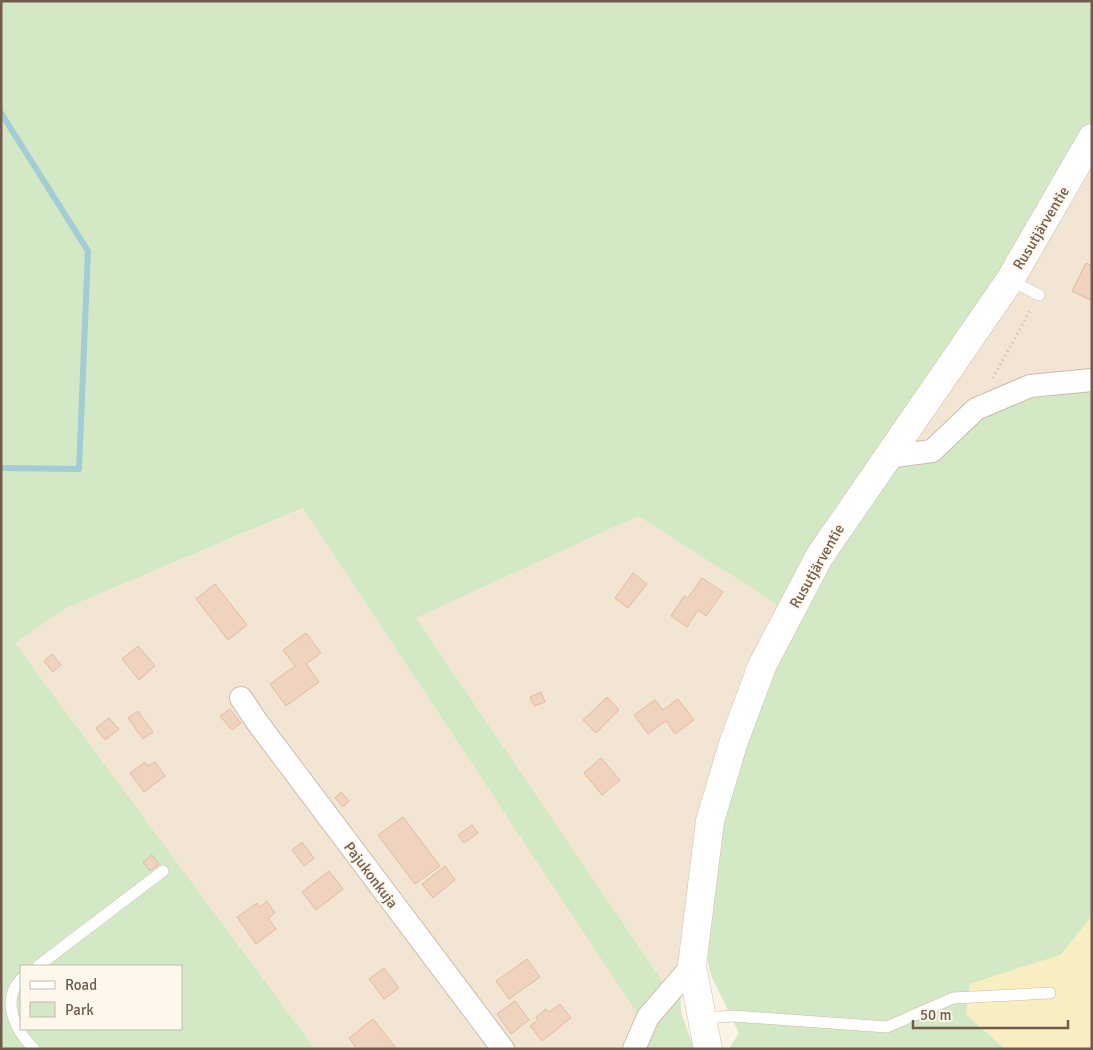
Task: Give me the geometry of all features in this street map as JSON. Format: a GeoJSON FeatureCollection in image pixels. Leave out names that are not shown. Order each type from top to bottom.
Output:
{"type":"FeatureCollection","features":[{"type":"Feature","properties":{"kind":"main road","name":"Rusutjärventie"},"geometry":{"type":"LineString","coordinates":[[708,1049],[692,966],[710,821],[733,744],[762,666],[819,557],[1010,280],[1092,138]]}},
{"type":"Feature","properties":{"kind":"street"},"geometry":{"type":"LineString","coordinates":[[887,457],[932,451],[976,409],[1030,386],[1092,380]]}},
{"type":"Feature","properties":{"kind":"street","name":"Pajukonkuja"},"geometry":{"type":"LineString","coordinates":[[241,698],[256,722],[503,1049]]}},
{"type":"Feature","properties":{"kind":"street"},"geometry":{"type":"LineString","coordinates":[[634,1049],[648,1018],[692,966]]}},
{"type":"Feature","properties":{"kind":"lane"},"geometry":{"type":"LineString","coordinates":[[1010,280],[1038,295]]}},
{"type":"Feature","properties":{"kind":"lane"},"geometry":{"type":"LineString","coordinates":[[39,965],[163,871]]}},
{"type":"Feature","properties":{"kind":"lane"},"geometry":{"type":"LineString","coordinates":[[20,980],[8,998],[9,1016],[34,1049]]}},
{"type":"Feature","properties":{"kind":"lane"},"geometry":{"type":"LineString","coordinates":[[702,1018],[734,1016],[887,1027],[953,998],[1050,993]]}},
{"type":"Feature","properties":{"kind":"path"},"geometry":{"type":"LineString","coordinates":[[976,409],[1038,295]]}},
{"type":"Feature","properties":{"kind":"shaded area"},"geometry":{"type":"Polygon","coordinates":[[[1092,166],[1092,387],[899,461],[1037,264],[1092,166]]]}},
{"type":"Feature","properties":{"kind":"shaded area"},"geometry":{"type":"Polygon","coordinates":[[[304,508],[643,1022],[630,1049],[315,1049],[15,643],[66,608],[304,508]]]}},
{"type":"Feature","properties":{"kind":"shaded area"},"geometry":{"type":"Polygon","coordinates":[[[638,516],[775,603],[783,615],[680,976],[667,988],[416,618],[638,516]]]}},
{"type":"Feature","properties":{"kind":"green space"},"geometry":{"type":"Polygon","coordinates":[[[1,1],[1092,1],[1092,166],[1037,264],[899,461],[978,415],[1029,394],[1092,387],[1092,916],[1061,955],[970,984],[966,1014],[1005,1049],[729,1049],[739,1033],[710,973],[695,886],[783,614],[775,603],[638,516],[416,618],[667,988],[680,976],[681,1012],[694,1049],[630,1049],[643,1022],[303,508],[66,608],[15,643],[315,1049],[1,1049],[1,1]]]}},
{"type":"Feature","properties":{"kind":"sand"},"geometry":{"type":"Polygon","coordinates":[[[1092,916],[1092,1049],[1005,1049],[966,1014],[970,984],[1061,955],[1092,916]]]}},
{"type":"Feature","properties":{"kind":"building"},"geometry":{"type":"Polygon","coordinates":[[[1086,263],[1092,266],[1092,301],[1072,291],[1086,263]]]}},
{"type":"Feature","properties":{"kind":"building"},"geometry":{"type":"Polygon","coordinates":[[[633,573],[647,584],[628,608],[615,598],[633,573]]]}},
{"type":"Feature","properties":{"kind":"building"},"geometry":{"type":"Polygon","coordinates":[[[702,578],[723,592],[706,616],[698,610],[687,627],[671,616],[684,596],[688,598],[702,578]]]}},
{"type":"Feature","properties":{"kind":"building"},"geometry":{"type":"Polygon","coordinates":[[[215,584],[247,625],[228,640],[196,599],[215,584]]]}},
{"type":"Feature","properties":{"kind":"building"},"geometry":{"type":"Polygon","coordinates":[[[306,633],[321,653],[306,664],[319,682],[286,706],[270,684],[295,666],[283,650],[306,633]]]}},
{"type":"Feature","properties":{"kind":"building"},"geometry":{"type":"Polygon","coordinates":[[[138,646],[155,666],[139,680],[122,659],[138,646]]]}},
{"type":"Feature","properties":{"kind":"building"},"geometry":{"type":"Polygon","coordinates":[[[52,654],[61,665],[53,672],[44,661],[52,654]]]}},
{"type":"Feature","properties":{"kind":"building"},"geometry":{"type":"Polygon","coordinates":[[[541,692],[545,702],[534,706],[530,697],[541,692]]]}},
{"type":"Feature","properties":{"kind":"building"},"geometry":{"type":"Polygon","coordinates":[[[607,697],[619,710],[596,733],[583,720],[607,697]]]}},
{"type":"Feature","properties":{"kind":"building"},"geometry":{"type":"Polygon","coordinates":[[[678,699],[694,720],[675,734],[666,721],[648,734],[634,715],[655,700],[663,710],[678,699]]]}},
{"type":"Feature","properties":{"kind":"building"},"geometry":{"type":"Polygon","coordinates":[[[230,709],[241,723],[232,730],[220,716],[230,709]]]}},
{"type":"Feature","properties":{"kind":"building"},"geometry":{"type":"Polygon","coordinates":[[[138,711],[153,732],[143,739],[128,718],[138,711]]]}},
{"type":"Feature","properties":{"kind":"building"},"geometry":{"type":"Polygon","coordinates":[[[109,718],[119,729],[105,740],[96,728],[109,718]]]}},
{"type":"Feature","properties":{"kind":"building"},"geometry":{"type":"Polygon","coordinates":[[[601,758],[620,780],[602,795],[584,773],[601,758]]]}},
{"type":"Feature","properties":{"kind":"building"},"geometry":{"type":"Polygon","coordinates":[[[145,762],[148,766],[155,762],[165,776],[144,792],[130,773],[145,762]]]}},
{"type":"Feature","properties":{"kind":"building"},"geometry":{"type":"Polygon","coordinates":[[[341,792],[349,801],[343,807],[335,798],[341,792]]]}},
{"type":"Feature","properties":{"kind":"building"},"geometry":{"type":"Polygon","coordinates":[[[403,817],[440,866],[415,884],[378,835],[403,817]]]}},
{"type":"Feature","properties":{"kind":"building"},"geometry":{"type":"Polygon","coordinates":[[[472,825],[478,833],[464,843],[458,835],[472,825]]]}},
{"type":"Feature","properties":{"kind":"building"},"geometry":{"type":"Polygon","coordinates":[[[302,842],[314,858],[304,866],[292,850],[302,842]]]}},
{"type":"Feature","properties":{"kind":"building"},"geometry":{"type":"Polygon","coordinates":[[[152,855],[159,864],[150,871],[143,862],[152,855]]]}},
{"type":"Feature","properties":{"kind":"building"},"geometry":{"type":"Polygon","coordinates":[[[445,866],[455,880],[433,898],[422,884],[445,866]]]}},
{"type":"Feature","properties":{"kind":"building"},"geometry":{"type":"Polygon","coordinates":[[[329,871],[343,889],[316,910],[302,892],[329,871]]]}},
{"type":"Feature","properties":{"kind":"building"},"geometry":{"type":"Polygon","coordinates":[[[267,901],[275,913],[268,918],[276,929],[256,944],[237,917],[257,903],[260,907],[267,901]]]}},
{"type":"Feature","properties":{"kind":"building"},"geometry":{"type":"Polygon","coordinates":[[[527,959],[540,977],[509,999],[496,981],[527,959]]]}},
{"type":"Feature","properties":{"kind":"building"},"geometry":{"type":"Polygon","coordinates":[[[384,968],[399,988],[384,999],[369,979],[384,968]]]}},
{"type":"Feature","properties":{"kind":"building"},"geometry":{"type":"Polygon","coordinates":[[[515,1001],[529,1020],[511,1034],[497,1014],[515,1001]]]}},
{"type":"Feature","properties":{"kind":"building"},"geometry":{"type":"Polygon","coordinates":[[[560,1004],[571,1018],[542,1041],[530,1026],[538,1020],[536,1017],[546,1009],[549,1012],[560,1004]]]}},
{"type":"Feature","properties":{"kind":"building"},"geometry":{"type":"Polygon","coordinates":[[[373,1019],[397,1049],[357,1049],[349,1038],[373,1019]]]}},
{"type":"Feature","properties":{"kind":"waterway"},"geometry":{"type":"LineString","coordinates":[[1,113],[88,251],[79,469],[1,468]]}}]}
